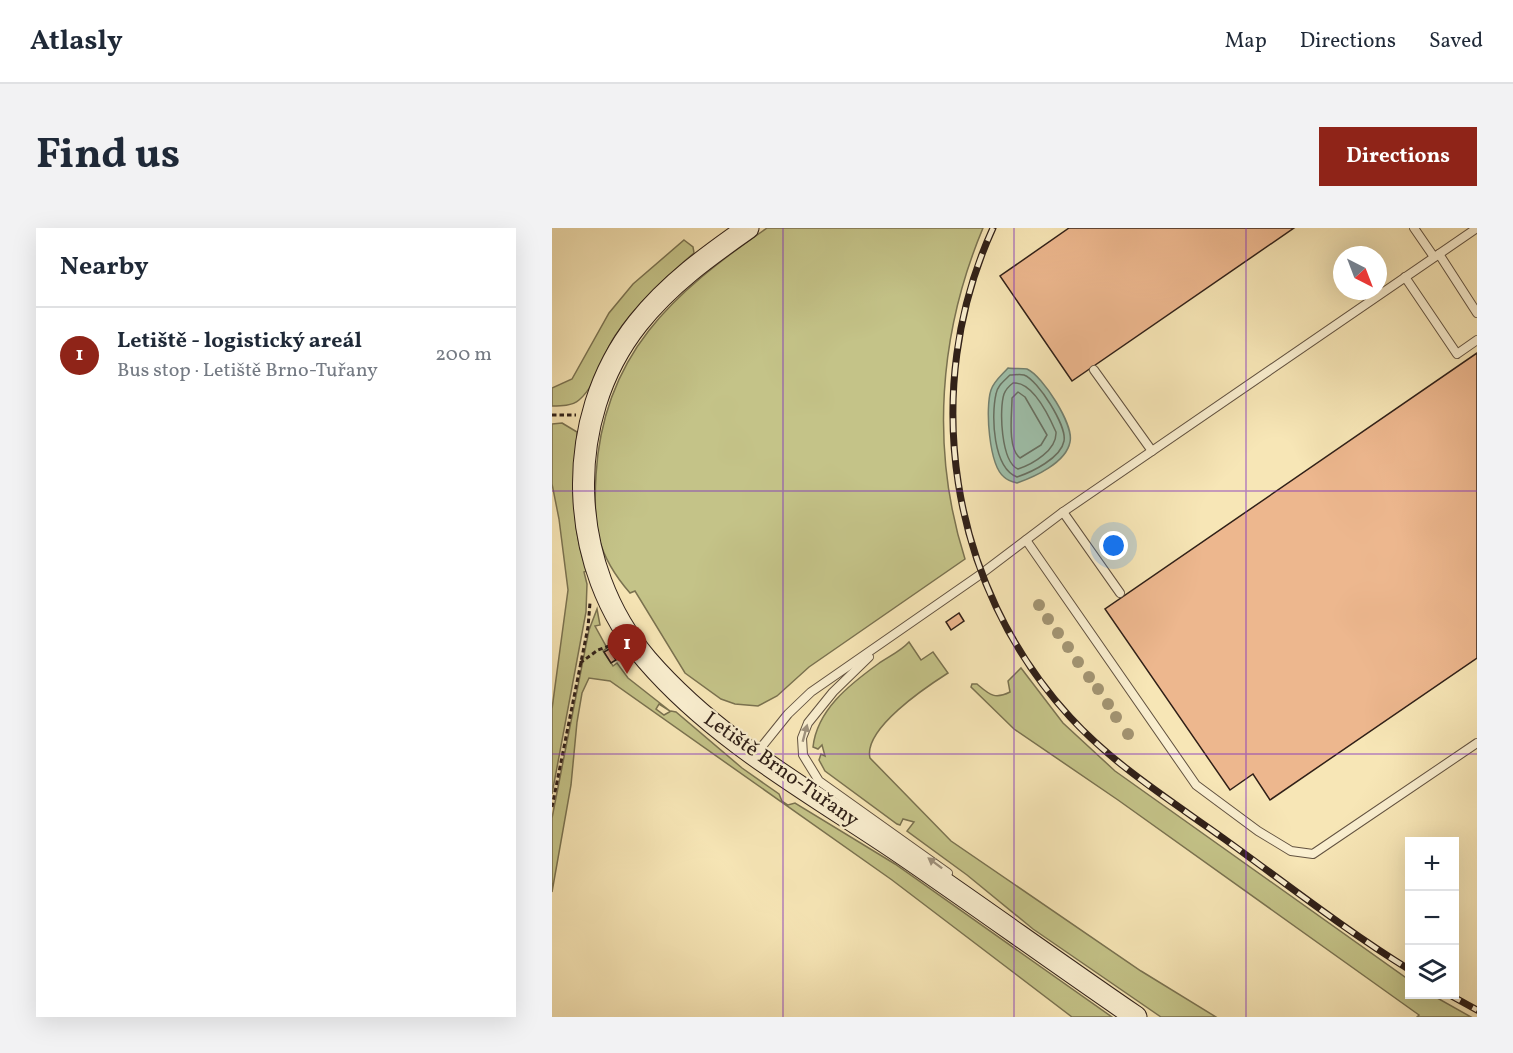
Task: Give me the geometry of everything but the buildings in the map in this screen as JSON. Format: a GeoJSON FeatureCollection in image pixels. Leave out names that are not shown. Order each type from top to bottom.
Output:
{"type":"FeatureCollection","features":[{"type":"Feature","properties":{"kind":"street","name":"Letiště Brno-Tuřany"},"geometry":{"type":"LineString","coordinates":[[748,228],[705,258],[664,293],[637,325],[609,369],[593,416],[584,482],[586,531],[596,569],[614,612],[646,659],[703,716],[755,756],[1136,1017]]}},
{"type":"Feature","properties":{"kind":"lane"},"geometry":{"type":"LineString","coordinates":[[1414,228],[1437,256],[1477,313]]}},
{"type":"Feature","properties":{"kind":"lane"},"geometry":{"type":"LineString","coordinates":[[755,756],[783,720],[812,692],[1063,512],[1437,256],[1466,231],[1477,228]]}},
{"type":"Feature","properties":{"kind":"lane"},"geometry":{"type":"LineString","coordinates":[[1405,277],[1457,354],[1477,340]]}},
{"type":"Feature","properties":{"kind":"lane"},"geometry":{"type":"LineString","coordinates":[[1094,370],[1152,451]]}},
{"type":"Feature","properties":{"kind":"lane"},"geometry":{"type":"LineString","coordinates":[[1063,512],[1120,593]]}},
{"type":"Feature","properties":{"kind":"lane"},"geometry":{"type":"LineString","coordinates":[[1026,540],[1196,785],[1258,831],[1291,851],[1302,855],[1313,854],[1477,743]]}},
{"type":"Feature","properties":{"kind":"lane"},"geometry":{"type":"LineString","coordinates":[[887,639],[833,692],[812,718],[802,738],[803,755],[819,781],[954,877]]}},
{"type":"Feature","properties":{"kind":"lane"},"geometry":{"type":"LineString","coordinates":[[963,884],[1010,930]]}},
{"type":"Feature","properties":{"kind":"path"},"geometry":{"type":"LineString","coordinates":[[552,807],[589,616],[590,598]]}},
{"type":"Feature","properties":{"kind":"path"},"geometry":{"type":"LineString","coordinates":[[580,663],[598,650],[609,646]]}},
{"type":"Feature","properties":{"kind":"shaded area"},"geometry":{"type":"Polygon","coordinates":[[[767,228],[983,228],[968,268],[957,309],[944,392],[947,476],[954,518],[965,559],[809,667],[777,696],[758,706],[735,704],[721,699],[685,673],[635,591],[630,593],[610,565],[599,539],[595,493],[602,432],[612,394],[628,361],[649,330],[673,303],[733,252],[767,228]]]}},
{"type":"Feature","properties":{"kind":"shaded area"},"geometry":{"type":"Polygon","coordinates":[[[684,240],[693,247],[694,253],[652,292],[623,324],[610,344],[585,394],[573,403],[552,406],[552,388],[572,379],[609,313],[633,284],[684,240]]]}},
{"type":"Feature","properties":{"kind":"shaded area"},"geometry":{"type":"Polygon","coordinates":[[[562,423],[577,432],[575,518],[577,535],[587,571],[584,572],[587,584],[586,612],[552,794],[552,709],[568,590],[552,484],[552,424],[562,423]]]}},
{"type":"Feature","properties":{"kind":"shaded area"},"geometry":{"type":"Polygon","coordinates":[[[597,609],[600,625],[595,626],[607,648],[603,651],[613,666],[617,663],[628,678],[670,711],[659,704],[656,709],[664,715],[671,711],[676,712],[742,768],[779,794],[782,801],[788,805],[795,803],[895,864],[1112,1017],[1072,1017],[892,880],[610,681],[589,678],[582,693],[571,785],[552,892],[552,818],[589,630],[597,609]]]}},
{"type":"Feature","properties":{"kind":"shaded area"},"geometry":{"type":"Polygon","coordinates":[[[909,642],[921,660],[933,652],[948,673],[912,698],[886,722],[876,734],[870,747],[870,758],[951,841],[1141,971],[1216,1017],[1161,1017],[1033,929],[967,875],[907,831],[914,822],[903,819],[900,825],[897,824],[825,771],[819,760],[821,754],[825,756],[822,745],[818,749],[813,747],[821,721],[828,710],[856,681],[909,642]]]}},
{"type":"Feature","properties":{"kind":"shaded area"},"geometry":{"type":"Polygon","coordinates":[[[1021,668],[1063,723],[1115,771],[1405,977],[1405,999],[1439,999],[1471,1017],[1417,1017],[1419,1015],[1118,800],[1014,729],[971,687],[972,684],[977,684],[992,695],[1000,696],[1010,692],[1008,681],[1021,668]]]}},
{"type":"Feature","properties":{"kind":"water"},"geometry":{"type":"Polygon","coordinates":[[[1008,368],[1027,369],[1034,373],[1056,402],[1070,434],[1067,450],[1056,463],[1017,483],[1005,478],[999,471],[990,436],[988,410],[991,390],[1008,368]]]}},
{"type":"Feature","properties":{"kind":"railway"},"geometry":{"type":"LineString","coordinates":[[993,228],[970,290],[957,354],[953,419],[958,484],[973,547],[997,608],[1029,665],[1070,717],[1105,751],[1315,906],[1405,967]]}},
{"type":"Feature","properties":{"kind":"railway"},"geometry":{"type":"LineString","coordinates":[[1457,999],[1477,1010]]}},
{"type":"Feature","properties":{"kind":"place","name":"Letiště - logistický areál"},"geometry":{"type":"Point","coordinates":[627,674]}}]}
